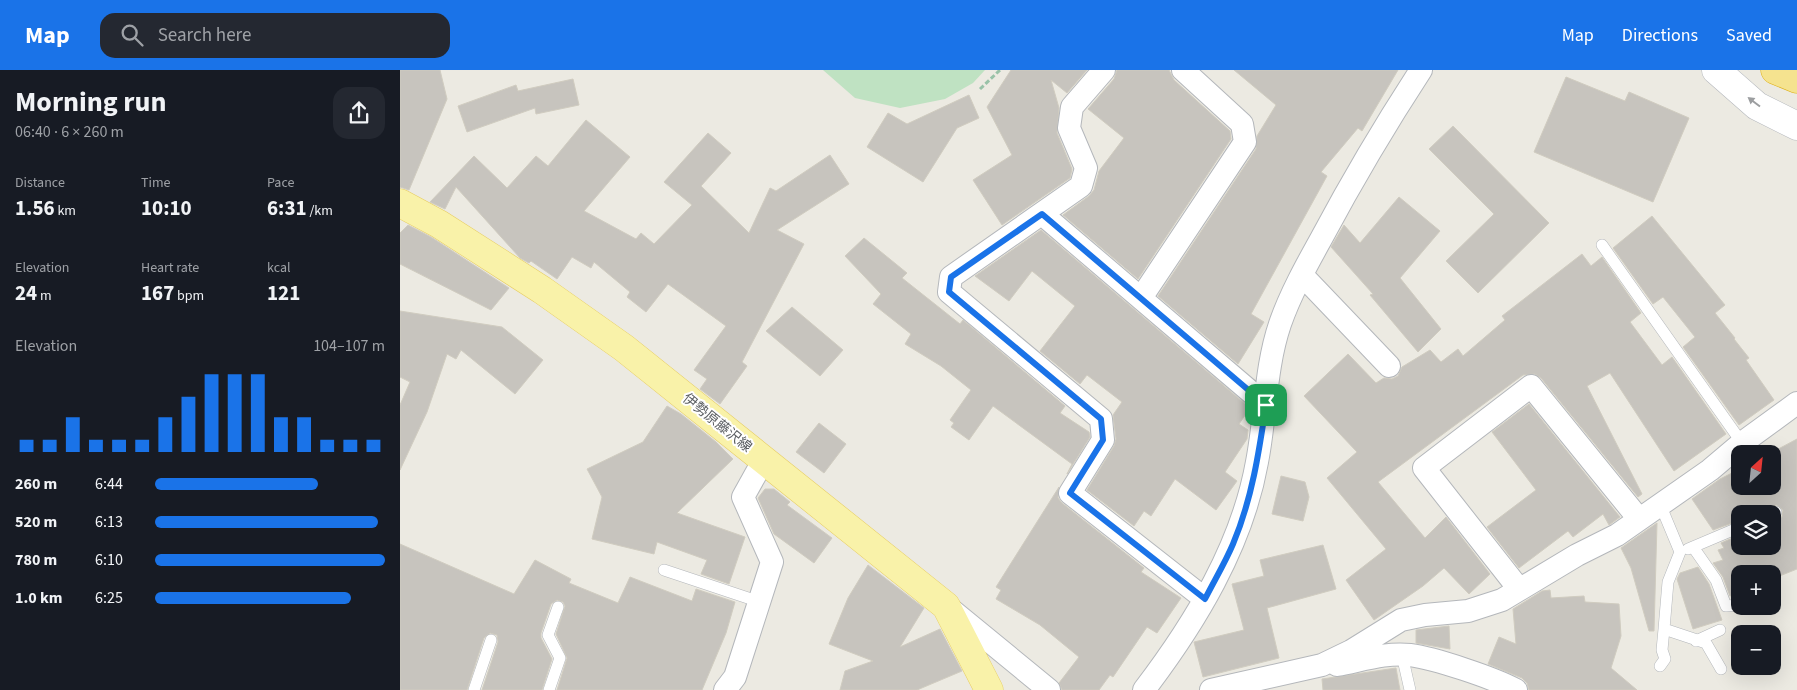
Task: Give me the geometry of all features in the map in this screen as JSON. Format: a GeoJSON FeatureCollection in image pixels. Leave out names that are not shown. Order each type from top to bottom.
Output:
{"type":"FeatureCollection","features":[{"type":"Feature","properties":{"kind":"highway"},"geometry":{"type":"LineString","coordinates":[[1775,70],[1797,79]]}},
{"type":"Feature","properties":{"kind":"main road","name":"伊勢原藤沢線"},"geometry":{"type":"LineString","coordinates":[[400,203],[438,224],[542,290],[617,343],[946,606],[989,690]]}},
{"type":"Feature","properties":{"kind":"street"},"geometry":{"type":"LineString","coordinates":[[1104,70],[1072,107],[1069,128],[1086,168],[1081,186],[951,277],[949,292],[1101,419],[1103,440],[1070,493],[1205,599]]}},
{"type":"Feature","properties":{"kind":"street"},"geometry":{"type":"LineString","coordinates":[[1141,298],[1244,142],[1242,124],[1184,70]]}},
{"type":"Feature","properties":{"kind":"street"},"geometry":{"type":"LineString","coordinates":[[1144,690],[1205,599],[1233,544],[1247,505],[1257,463],[1271,359],[1280,323],[1302,275],[1352,181],[1421,70]]}},
{"type":"Feature","properties":{"kind":"street"},"geometry":{"type":"LineString","coordinates":[[1716,70],[1757,106],[1797,126]]}},
{"type":"Feature","properties":{"kind":"street"},"geometry":{"type":"LineString","coordinates":[[1042,214],[1266,405]]}},
{"type":"Feature","properties":{"kind":"street"},"geometry":{"type":"LineString","coordinates":[[1302,275],[1389,366]]}},
{"type":"Feature","properties":{"kind":"street"},"geometry":{"type":"LineString","coordinates":[[1519,588],[1424,468],[1531,386],[1639,519]]}},
{"type":"Feature","properties":{"kind":"street"},"geometry":{"type":"LineString","coordinates":[[1287,674],[1322,665],[1351,651],[1401,620],[1484,607],[1502,600],[1519,588],[1617,535],[1710,470],[1742,443],[1797,403]]}},
{"type":"Feature","properties":{"kind":"street"},"geometry":{"type":"LineString","coordinates":[[725,690],[735,677],[772,562],[743,497],[764,461]]}},
{"type":"Feature","properties":{"kind":"street"},"geometry":{"type":"LineString","coordinates":[[946,606],[1049,690]]}},
{"type":"Feature","properties":{"kind":"street"},"geometry":{"type":"LineString","coordinates":[[1211,690],[1223,686],[1384,656],[1402,655],[1438,661],[1516,690]]}},
{"type":"Feature","properties":{"kind":"lane"},"geometry":{"type":"LineString","coordinates":[[1602,246],[1742,443]]}},
{"type":"Feature","properties":{"kind":"lane"},"geometry":{"type":"LineString","coordinates":[[1660,504],[1680,552]]}},
{"type":"Feature","properties":{"kind":"lane"},"geometry":{"type":"LineString","coordinates":[[1660,666],[1665,659],[1662,650],[1668,582],[1680,552],[1731,531]]}},
{"type":"Feature","properties":{"kind":"lane"},"geometry":{"type":"LineString","coordinates":[[1693,546],[1716,580],[1726,606],[1731,606]]}},
{"type":"Feature","properties":{"kind":"lane"},"geometry":{"type":"LineString","coordinates":[[664,570],[760,602]]}},
{"type":"Feature","properties":{"kind":"lane"},"geometry":{"type":"LineString","coordinates":[[549,690],[560,658],[548,635],[558,608]]}},
{"type":"Feature","properties":{"kind":"lane"},"geometry":{"type":"LineString","coordinates":[[1664,629],[1706,643],[1721,670]]}},
{"type":"Feature","properties":{"kind":"lane"},"geometry":{"type":"LineString","coordinates":[[1696,641],[1720,630]]}},
{"type":"Feature","properties":{"kind":"lane"},"geometry":{"type":"LineString","coordinates":[[474,690],[491,640]]}},
{"type":"Feature","properties":{"kind":"lane"},"geometry":{"type":"LineString","coordinates":[[1402,655],[1410,690]]}},
{"type":"Feature","properties":{"kind":"path"},"geometry":{"type":"LineString","coordinates":[[980,89],[1000,70]]}},
{"type":"Feature","properties":{"kind":"green space"},"geometry":{"type":"Polygon","coordinates":[[[823,70],[985,70],[973,83],[945,99],[900,108],[855,98],[823,70]]]}},
{"type":"Feature","properties":{"kind":"building"},"geometry":{"type":"Polygon","coordinates":[[[400,70],[440,70],[447,99],[409,190],[400,187],[400,70]]]}},
{"type":"Feature","properties":{"kind":"building"},"geometry":{"type":"Polygon","coordinates":[[[1011,70],[1087,70],[1067,93],[1051,80],[1059,108],[1057,133],[1072,169],[1070,178],[1002,225],[973,180],[1012,155],[987,107],[1011,70]]]}},
{"type":"Feature","properties":{"kind":"building"},"geometry":{"type":"Polygon","coordinates":[[[1117,70],[1169,70],[1174,80],[1230,131],[1231,139],[1138,279],[1063,215],[1089,196],[1094,190],[1099,171],[1124,138],[1088,109],[1114,79],[1117,70]]]}},
{"type":"Feature","properties":{"kind":"building"},"geometry":{"type":"Polygon","coordinates":[[[1234,70],[1398,70],[1362,131],[1358,128],[1321,172],[1327,176],[1251,314],[1264,322],[1238,364],[1158,296],[1256,149],[1257,136],[1276,105],[1234,70]]]}},
{"type":"Feature","properties":{"kind":"building"},"geometry":{"type":"Polygon","coordinates":[[[1566,77],[1625,101],[1629,92],[1689,118],[1653,202],[1534,152],[1566,77]]]}},
{"type":"Feature","properties":{"kind":"building"},"geometry":{"type":"Polygon","coordinates":[[[573,79],[579,105],[536,114],[535,108],[467,132],[458,106],[516,85],[518,91],[573,79]]]}},
{"type":"Feature","properties":{"kind":"building"},"geometry":{"type":"Polygon","coordinates":[[[969,95],[979,118],[957,128],[923,182],[867,147],[888,113],[907,124],[969,95]]]}},
{"type":"Feature","properties":{"kind":"building"},"geometry":{"type":"Polygon","coordinates":[[[586,120],[630,157],[584,211],[636,239],[641,233],[654,244],[692,205],[664,182],[708,133],[731,153],[701,186],[749,233],[770,188],[776,191],[830,155],[849,184],[777,230],[804,244],[742,362],[747,366],[720,404],[700,389],[707,379],[694,370],[726,326],[668,284],[646,312],[627,297],[630,292],[594,262],[591,268],[572,257],[557,279],[531,261],[529,263],[520,258],[456,187],[445,209],[430,202],[474,156],[507,188],[536,156],[548,166],[586,120]]]}},
{"type":"Feature","properties":{"kind":"building"},"geometry":{"type":"Polygon","coordinates":[[[1453,126],[1549,223],[1478,293],[1446,261],[1494,214],[1429,149],[1453,126]]]}},
{"type":"Feature","properties":{"kind":"building"},"geometry":{"type":"Polygon","coordinates":[[[1399,197],[1440,231],[1400,278],[1441,329],[1418,352],[1370,295],[1373,294],[1331,247],[1344,225],[1360,243],[1399,197]]]}},
{"type":"Feature","properties":{"kind":"building"},"geometry":{"type":"Polygon","coordinates":[[[1652,216],[1725,305],[1715,313],[1749,358],[1746,360],[1774,400],[1739,425],[1683,347],[1695,337],[1663,297],[1653,304],[1613,248],[1652,216]]]}},
{"type":"Feature","properties":{"kind":"building"},"geometry":{"type":"Polygon","coordinates":[[[408,225],[431,237],[509,288],[491,310],[400,264],[400,233],[408,225]]]}},
{"type":"Feature","properties":{"kind":"building"},"geometry":{"type":"Polygon","coordinates":[[[1041,230],[1250,408],[1239,424],[1248,430],[1247,439],[1225,472],[1237,481],[1216,510],[1175,479],[1151,516],[1144,511],[1134,526],[1087,490],[1114,446],[1116,439],[1113,415],[1122,402],[1087,375],[1080,384],[1040,351],[1075,306],[1032,271],[1009,301],[975,276],[1041,230]]]}},
{"type":"Feature","properties":{"kind":"building"},"geometry":{"type":"Polygon","coordinates":[[[864,238],[907,273],[902,278],[960,324],[963,320],[1065,406],[1060,413],[1089,432],[1090,437],[1067,474],[1072,464],[993,406],[969,440],[951,427],[954,423],[950,420],[971,390],[941,366],[905,344],[911,334],[873,304],[881,294],[845,256],[864,238]]]}},
{"type":"Feature","properties":{"kind":"building"},"geometry":{"type":"Polygon","coordinates":[[[1582,254],[1591,266],[1602,257],[1641,313],[1630,322],[1662,365],[1672,357],[1726,434],[1674,471],[1610,373],[1587,386],[1642,494],[1638,497],[1541,378],[1535,374],[1523,375],[1378,482],[1425,538],[1446,517],[1490,574],[1469,594],[1444,568],[1423,586],[1374,620],[1346,580],[1386,549],[1327,478],[1357,452],[1304,396],[1348,354],[1376,383],[1384,378],[1392,379],[1398,376],[1402,367],[1430,350],[1441,362],[1458,349],[1463,356],[1505,320],[1502,316],[1582,254]]]}},
{"type":"Feature","properties":{"kind":"building"},"geometry":{"type":"Polygon","coordinates":[[[792,307],[843,350],[820,376],[766,331],[792,307]]]}},
{"type":"Feature","properties":{"kind":"building"},"geometry":{"type":"Polygon","coordinates":[[[400,311],[502,327],[543,360],[515,394],[461,350],[456,359],[447,354],[427,412],[400,470],[400,405],[410,382],[400,377],[400,311]]]}},
{"type":"Feature","properties":{"kind":"building"},"geometry":{"type":"Polygon","coordinates":[[[1529,404],[1620,517],[1609,525],[1603,514],[1573,537],[1568,531],[1519,568],[1487,527],[1536,490],[1492,432],[1529,404]]]}},
{"type":"Feature","properties":{"kind":"building"},"geometry":{"type":"Polygon","coordinates":[[[667,406],[681,414],[716,442],[733,459],[677,513],[745,537],[729,584],[701,574],[707,560],[657,542],[654,554],[592,539],[602,497],[587,469],[643,442],[667,406]]]}},
{"type":"Feature","properties":{"kind":"building"},"geometry":{"type":"Polygon","coordinates":[[[819,423],[846,444],[824,473],[796,452],[819,423]]]}},
{"type":"Feature","properties":{"kind":"building"},"geometry":{"type":"Polygon","coordinates":[[[1797,439],[1797,569],[1781,575],[1781,565],[1731,565],[1730,596],[1723,577],[1713,563],[1723,560],[1718,550],[1724,548],[1721,543],[1731,539],[1731,555],[1781,555],[1781,517],[1783,510],[1781,505],[1731,505],[1731,523],[1713,530],[1692,499],[1731,474],[1731,495],[1781,495],[1781,448],[1797,439]]]}},
{"type":"Feature","properties":{"kind":"building"},"geometry":{"type":"Polygon","coordinates":[[[1281,476],[1305,482],[1309,497],[1303,521],[1272,514],[1281,476]]]}},
{"type":"Feature","properties":{"kind":"building"},"geometry":{"type":"Polygon","coordinates":[[[1059,487],[1058,498],[1062,503],[1144,568],[1141,572],[1181,598],[1157,633],[1147,627],[1113,677],[1110,675],[1099,690],[1062,690],[1059,683],[1079,657],[1040,625],[996,599],[1001,590],[996,587],[1059,487]]]}},
{"type":"Feature","properties":{"kind":"building"},"geometry":{"type":"Polygon","coordinates":[[[765,489],[774,489],[790,502],[787,505],[832,538],[814,563],[774,534],[758,498],[765,489]]]}},
{"type":"Feature","properties":{"kind":"building"},"geometry":{"type":"Polygon","coordinates":[[[1657,523],[1654,631],[1649,631],[1631,568],[1621,548],[1657,523]]]}},
{"type":"Feature","properties":{"kind":"building"},"geometry":{"type":"Polygon","coordinates":[[[400,544],[514,594],[535,560],[571,579],[569,583],[618,603],[630,577],[692,601],[696,589],[735,602],[726,633],[702,690],[557,690],[567,658],[556,634],[565,606],[563,602],[557,600],[551,604],[541,633],[541,638],[552,659],[542,690],[482,690],[498,642],[497,635],[490,633],[484,638],[467,690],[400,690],[400,544]]]}},
{"type":"Feature","properties":{"kind":"building"},"geometry":{"type":"Polygon","coordinates":[[[1323,545],[1336,589],[1267,608],[1279,658],[1203,677],[1194,642],[1244,630],[1232,584],[1264,576],[1260,560],[1323,545]]]}},
{"type":"Feature","properties":{"kind":"building"},"geometry":{"type":"Polygon","coordinates":[[[868,565],[924,608],[900,647],[940,629],[962,671],[917,690],[840,690],[845,671],[873,661],[829,644],[848,598],[868,565]]]}},
{"type":"Feature","properties":{"kind":"building"},"geometry":{"type":"Polygon","coordinates":[[[1698,567],[1709,584],[1722,620],[1693,629],[1677,579],[1680,573],[1698,567]]]}},
{"type":"Feature","properties":{"kind":"building"},"geometry":{"type":"Polygon","coordinates":[[[1550,590],[1551,598],[1584,596],[1585,602],[1619,604],[1621,636],[1611,668],[1637,690],[1529,690],[1527,683],[1522,678],[1488,664],[1499,637],[1516,644],[1513,609],[1542,591],[1550,590]]]}},
{"type":"Feature","properties":{"kind":"building"},"geometry":{"type":"Polygon","coordinates":[[[1449,626],[1450,649],[1416,643],[1416,630],[1449,626]]]}},
{"type":"Feature","properties":{"kind":"building"},"geometry":{"type":"Polygon","coordinates":[[[1396,668],[1400,690],[1323,690],[1322,679],[1396,668]]]}},
{"type":"Feature","properties":{"kind":"route"},"geometry":{"type":"LineString","coordinates":[[1042,214],[1266,405],[1257,463],[1247,505],[1233,544],[1205,599],[1070,493],[1103,440],[1101,419],[949,292],[951,277],[1042,214]]}}]}
